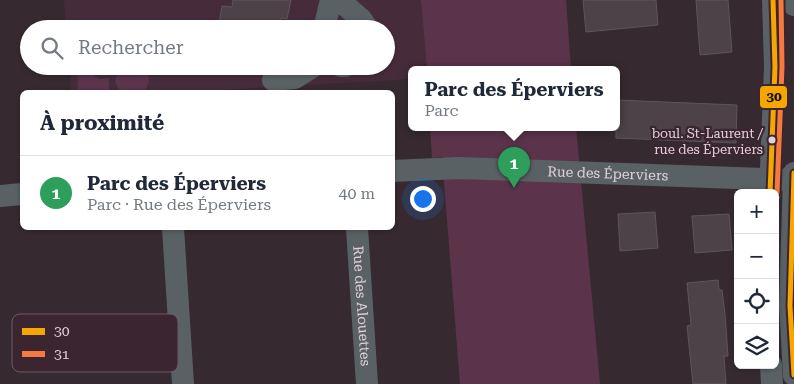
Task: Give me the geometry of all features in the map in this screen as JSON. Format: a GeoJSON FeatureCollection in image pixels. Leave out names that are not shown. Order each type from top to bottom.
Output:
{"type":"FeatureCollection","features":[{"type":"Feature","properties":{"kind":"street"},"geometry":{"type":"LineString","coordinates":[[326,20],[332,0]]}},
{"type":"Feature","properties":{"kind":"street"},"geometry":{"type":"LineString","coordinates":[[339,0],[362,20]]}},
{"type":"Feature","properties":{"kind":"street"},"geometry":{"type":"LineString","coordinates":[[771,186],[775,67],[773,0]]}},
{"type":"Feature","properties":{"kind":"street"},"geometry":{"type":"LineString","coordinates":[[794,0],[794,5]]}},
{"type":"Feature","properties":{"kind":"street"},"geometry":{"type":"LineString","coordinates":[[273,80],[295,78],[300,75]]}},
{"type":"Feature","properties":{"kind":"street","name":"Rue des Éperviers"},"geometry":{"type":"LineString","coordinates":[[395,171],[459,168],[771,186],[794,180]]}},
{"type":"Feature","properties":{"kind":"street"},"geometry":{"type":"LineString","coordinates":[[794,174],[790,306],[794,375]]}},
{"type":"Feature","properties":{"kind":"street"},"geometry":{"type":"LineString","coordinates":[[0,196],[20,194]]}},
{"type":"Feature","properties":{"kind":"street"},"geometry":{"type":"LineString","coordinates":[[173,230],[183,384]]}},
{"type":"Feature","properties":{"kind":"street","name":"Rue des Alouettes"},"geometry":{"type":"LineString","coordinates":[[357,230],[367,384]]}},
{"type":"Feature","properties":{"kind":"street"},"geometry":{"type":"LineString","coordinates":[[771,369],[772,384]]}},
{"type":"Feature","properties":{"kind":"shaded area"},"geometry":{"type":"Polygon","coordinates":[[[64,0],[421,0],[427,66],[408,66],[408,79],[221,90],[71,90],[70,75],[395,75],[395,20],[65,20],[64,0]]]}},
{"type":"Feature","properties":{"kind":"shaded area"},"geometry":{"type":"Polygon","coordinates":[[[421,0],[566,0],[571,66],[427,66],[421,0]]]}},
{"type":"Feature","properties":{"kind":"shaded area"},"geometry":{"type":"Polygon","coordinates":[[[77,75],[93,75],[100,79],[109,78],[109,90],[78,90],[77,75]]]}},
{"type":"Feature","properties":{"kind":"shaded area"},"geometry":{"type":"Polygon","coordinates":[[[117,75],[147,75],[149,79],[144,90],[119,90],[115,82],[117,75]]]}},
{"type":"Feature","properties":{"kind":"shaded area"},"geometry":{"type":"Polygon","coordinates":[[[430,131],[576,131],[600,384],[460,384],[442,157],[432,158],[430,131]]]}},
{"type":"Feature","properties":{"kind":"building"},"geometry":{"type":"Polygon","coordinates":[[[233,0],[291,0],[287,19],[281,18],[281,20],[220,20],[222,6],[232,7],[233,0]]]}},
{"type":"Feature","properties":{"kind":"building"},"geometry":{"type":"Polygon","coordinates":[[[583,0],[656,0],[658,25],[586,32],[583,0]]]}},
{"type":"Feature","properties":{"kind":"building"},"geometry":{"type":"Polygon","coordinates":[[[696,0],[728,0],[732,52],[700,55],[696,0]]]}},
{"type":"Feature","properties":{"kind":"building"},"geometry":{"type":"Polygon","coordinates":[[[620,100],[737,105],[736,143],[616,138],[616,131],[620,131],[620,100]]]}},
{"type":"Feature","properties":{"kind":"building"},"geometry":{"type":"Polygon","coordinates":[[[655,212],[658,248],[620,251],[618,214],[655,212]]]}},
{"type":"Feature","properties":{"kind":"building"},"geometry":{"type":"Polygon","coordinates":[[[729,214],[732,250],[695,253],[692,216],[729,214]]]}},
{"type":"Feature","properties":{"kind":"building"},"geometry":{"type":"Polygon","coordinates":[[[718,280],[719,290],[722,290],[725,314],[728,356],[724,356],[726,384],[693,384],[687,326],[691,325],[687,283],[718,280]]]}},
{"type":"Feature","properties":{"kind":"transit line","name":"30"},"geometry":{"type":"LineString","coordinates":[[770,189],[775,67],[773,0]]}},
{"type":"Feature","properties":{"kind":"transit line","name":"31"},"geometry":{"type":"LineString","coordinates":[[777,189],[782,67],[781,0]]}},
{"type":"Feature","properties":{"kind":"transit line","name":"30"},"geometry":{"type":"LineString","coordinates":[[794,173],[790,306],[794,375]]}},
{"type":"Feature","properties":{"kind":"place","name":"boul. St-Laurent / rue des Éperviers"},"geometry":{"type":"Point","coordinates":[772,140]}},
{"type":"Feature","properties":{"kind":"place","name":"Parc des Éperviers"},"geometry":{"type":"Point","coordinates":[514,188]}}]}
